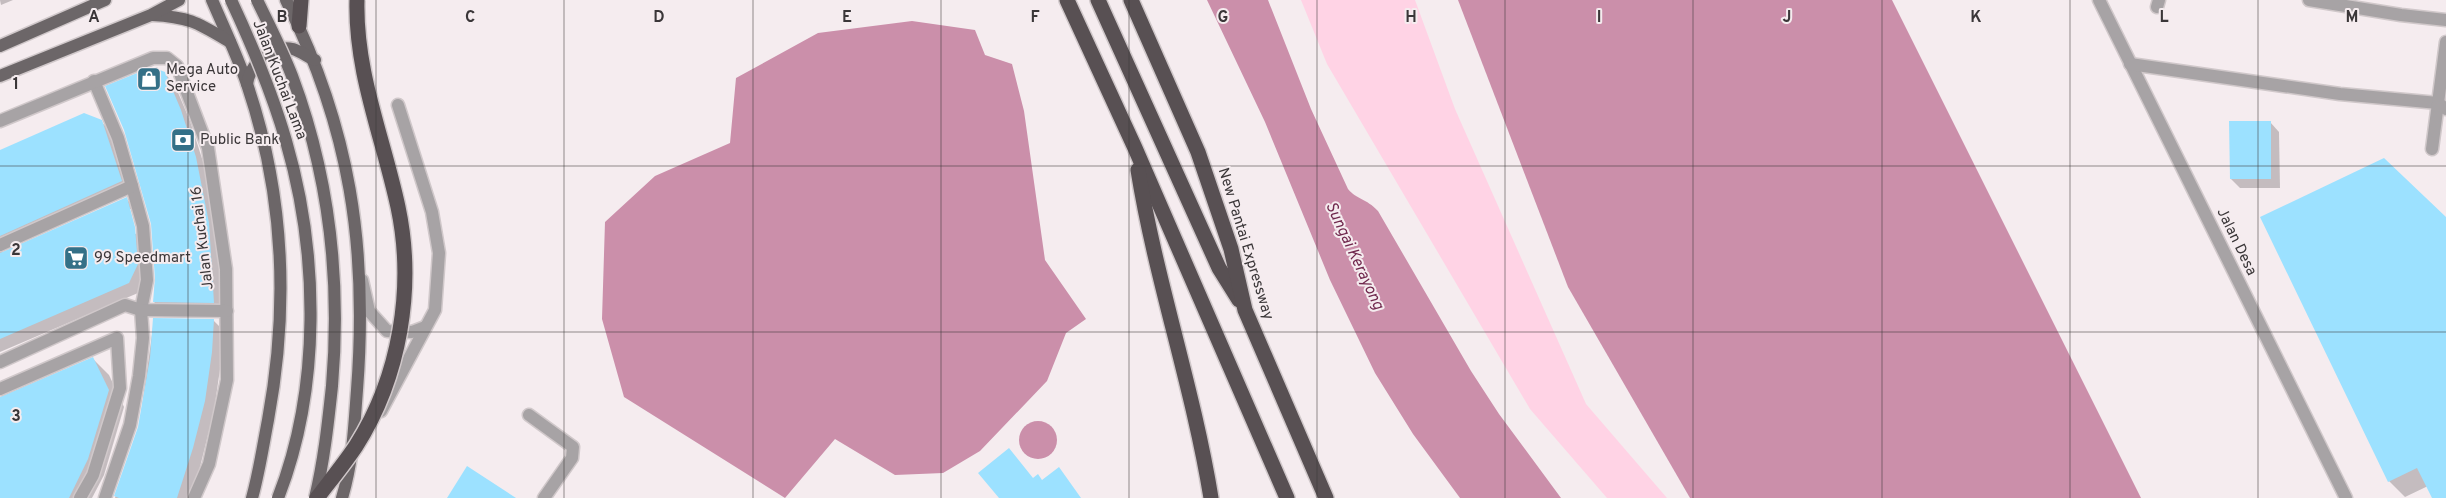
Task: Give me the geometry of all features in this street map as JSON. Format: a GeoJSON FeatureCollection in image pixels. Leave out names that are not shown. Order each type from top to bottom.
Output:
{"type":"FeatureCollection","features":[{"type":"Feature","properties":{"kind":"highway"},"geometry":{"type":"LineString","coordinates":[[299,26],[301,0]]}},
{"type":"Feature","properties":{"kind":"highway"},"geometry":{"type":"LineString","coordinates":[[316,498],[356,446],[384,392],[398,342],[404,299],[405,254],[398,207],[362,74],[356,28],[357,0]]}},
{"type":"Feature","properties":{"kind":"highway"},"geometry":{"type":"LineString","coordinates":[[1067,0],[1135,148],[1287,498]]}},
{"type":"Feature","properties":{"kind":"highway"},"geometry":{"type":"LineString","coordinates":[[1098,0],[1219,268],[1245,310]]}},
{"type":"Feature","properties":{"kind":"highway","name":"New Pantai Expressway"},"geometry":{"type":"LineString","coordinates":[[1130,0],[1198,152],[1231,249],[1245,310],[1326,498]]}},
{"type":"Feature","properties":{"kind":"highway"},"geometry":{"type":"LineString","coordinates":[[1135,148],[1147,223],[1204,455],[1211,498]]}},
{"type":"Feature","properties":{"kind":"main road"},"geometry":{"type":"LineString","coordinates":[[0,46],[105,0]]}},
{"type":"Feature","properties":{"kind":"main road"},"geometry":{"type":"LineString","coordinates":[[0,76],[150,15],[179,0]]}},
{"type":"Feature","properties":{"kind":"main road"},"geometry":{"type":"LineString","coordinates":[[212,0],[247,84],[264,142],[279,229],[281,265],[280,324],[276,376],[252,498]]}},
{"type":"Feature","properties":{"kind":"main road","name":"Jalan Kuchai Lama"},"geometry":{"type":"LineString","coordinates":[[230,0],[265,79],[286,139],[295,175],[308,260],[310,326],[306,372],[298,430],[278,498]]}},
{"type":"Feature","properties":{"kind":"main road","name":"Jalan Kuchai Lama"},"geometry":{"type":"LineString","coordinates":[[257,0],[292,76],[311,135],[331,232],[336,313],[335,348],[328,429],[316,498]]}},
{"type":"Feature","properties":{"kind":"main road"},"geometry":{"type":"LineString","coordinates":[[286,0],[315,60],[344,155],[354,209],[360,272],[360,326],[351,468],[342,498]]}},
{"type":"Feature","properties":{"kind":"main road"},"geometry":{"type":"LineString","coordinates":[[150,15],[180,16],[193,21],[230,42]]}},
{"type":"Feature","properties":{"kind":"main road"},"geometry":{"type":"LineString","coordinates":[[247,84],[251,69],[262,57],[285,49],[294,49],[315,60]]}},
{"type":"Feature","properties":{"kind":"street","name":"Jalan Desa"},"geometry":{"type":"LineString","coordinates":[[2099,0],[2346,498]]}},
{"type":"Feature","properties":{"kind":"street"},"geometry":{"type":"LineString","coordinates":[[2309,0],[2401,15],[2446,20]]}},
{"type":"Feature","properties":{"kind":"street"},"geometry":{"type":"LineString","coordinates":[[2432,148],[2442,106],[2446,42]]}},
{"type":"Feature","properties":{"kind":"street","name":"Jalan Kuchai 16"},"geometry":{"type":"LineString","coordinates":[[0,121],[152,58],[167,58],[176,66],[208,148],[226,269],[227,380],[209,464],[194,498]]}},
{"type":"Feature","properties":{"kind":"street"},"geometry":{"type":"LineString","coordinates":[[2130,64],[2340,94],[2442,106]]}},
{"type":"Feature","properties":{"kind":"street"},"geometry":{"type":"LineString","coordinates":[[94,81],[118,138],[132,186],[142,226],[147,280],[141,310],[143,338],[139,376],[130,425],[105,498]]}},
{"type":"Feature","properties":{"kind":"street"},"geometry":{"type":"LineString","coordinates":[[351,468],[435,310],[439,253],[432,212],[398,105]]}},
{"type":"Feature","properties":{"kind":"street"},"geometry":{"type":"LineString","coordinates":[[0,245],[132,186]]}},
{"type":"Feature","properties":{"kind":"street"},"geometry":{"type":"LineString","coordinates":[[360,272],[369,311],[386,331],[412,332],[425,327]]}},
{"type":"Feature","properties":{"kind":"street"},"geometry":{"type":"LineString","coordinates":[[0,362],[125,305],[141,310],[227,312]]}},
{"type":"Feature","properties":{"kind":"street"},"geometry":{"type":"LineString","coordinates":[[0,389],[117,338],[120,388],[93,475],[80,498]]}},
{"type":"Feature","properties":{"kind":"street"},"geometry":{"type":"LineString","coordinates":[[529,415],[573,447],[572,458],[544,498]]}},
{"type":"Feature","properties":{"kind":"shaded area"},"geometry":{"type":"Polygon","coordinates":[[[1301,0],[1415,0],[1455,109],[1586,404],[1667,498],[1607,498],[1530,409],[1327,64],[1301,0]]]}},
{"type":"Feature","properties":{"kind":"water","name":"Sungai Kerayong"},"geometry":{"type":"Polygon","coordinates":[[[1207,0],[1268,0],[1311,109],[1348,189],[1378,211],[1471,371],[1499,414],[1561,498],[1460,498],[1413,434],[1375,373],[1330,280],[1265,122],[1207,0]]]}},
{"type":"Feature","properties":{"kind":"water"},"geometry":{"type":"Polygon","coordinates":[[[1458,0],[1892,0],[2141,498],[1690,498],[1568,287],[1458,0]]]}},
{"type":"Feature","properties":{"kind":"water"},"geometry":{"type":"Polygon","coordinates":[[[912,21],[975,30],[985,55],[1012,64],[1024,111],[1045,260],[1086,319],[1066,333],[1047,381],[980,451],[943,473],[895,475],[835,439],[785,498],[624,397],[602,319],[605,222],[655,176],[730,143],[736,78],[818,33],[912,21]]]}},
{"type":"Feature","properties":{"kind":"water"},"geometry":{"type":"Polygon","coordinates":[[[1038,421],[1052,426],[1057,440],[1052,454],[1038,459],[1024,454],[1019,440],[1024,426],[1038,421]]]}},
{"type":"Feature","properties":{"kind":"building"},"geometry":{"type":"Polygon","coordinates":[[[152,67],[165,72],[181,110],[196,157],[209,223],[214,303],[153,302],[155,279],[151,224],[124,130],[105,86],[152,67]]]}},
{"type":"Feature","properties":{"kind":"building"},"geometry":{"type":"Polygon","coordinates":[[[84,113],[102,120],[122,181],[0,236],[0,150],[84,113]]]}},
{"type":"Feature","properties":{"kind":"building"},"geometry":{"type":"Polygon","coordinates":[[[2229,121],[2271,121],[2271,179],[2230,179],[2229,121]]]}},
{"type":"Feature","properties":{"kind":"building"},"geometry":{"type":"Polygon","coordinates":[[[2384,158],[2446,217],[2446,498],[2432,498],[2417,468],[2388,482],[2260,217],[2384,158]]]}},
{"type":"Feature","properties":{"kind":"building"},"geometry":{"type":"Polygon","coordinates":[[[127,197],[135,227],[138,264],[129,283],[0,339],[0,253],[127,197]]]}},
{"type":"Feature","properties":{"kind":"building"},"geometry":{"type":"Polygon","coordinates":[[[153,318],[214,319],[212,352],[205,401],[193,448],[177,498],[119,498],[114,496],[138,427],[150,358],[153,318]]]}},
{"type":"Feature","properties":{"kind":"building"},"geometry":{"type":"Polygon","coordinates":[[[93,357],[109,390],[88,459],[69,498],[0,498],[0,397],[93,357]]]}},
{"type":"Feature","properties":{"kind":"building"},"geometry":{"type":"Polygon","coordinates":[[[1009,448],[1033,478],[1038,474],[1042,480],[1059,467],[1081,498],[999,498],[978,473],[1009,448]]]}},
{"type":"Feature","properties":{"kind":"building"},"geometry":{"type":"Polygon","coordinates":[[[467,466],[516,498],[447,498],[467,466]]]}},
{"type":"Feature","properties":{"kind":"place","name":"Mega Auto Service"},"geometry":{"type":"Point","coordinates":[149,79]}},
{"type":"Feature","properties":{"kind":"place","name":"Public Bank"},"geometry":{"type":"Point","coordinates":[183,140]}},
{"type":"Feature","properties":{"kind":"place","name":"99 Speedmart"},"geometry":{"type":"Point","coordinates":[76,258]}}]}
